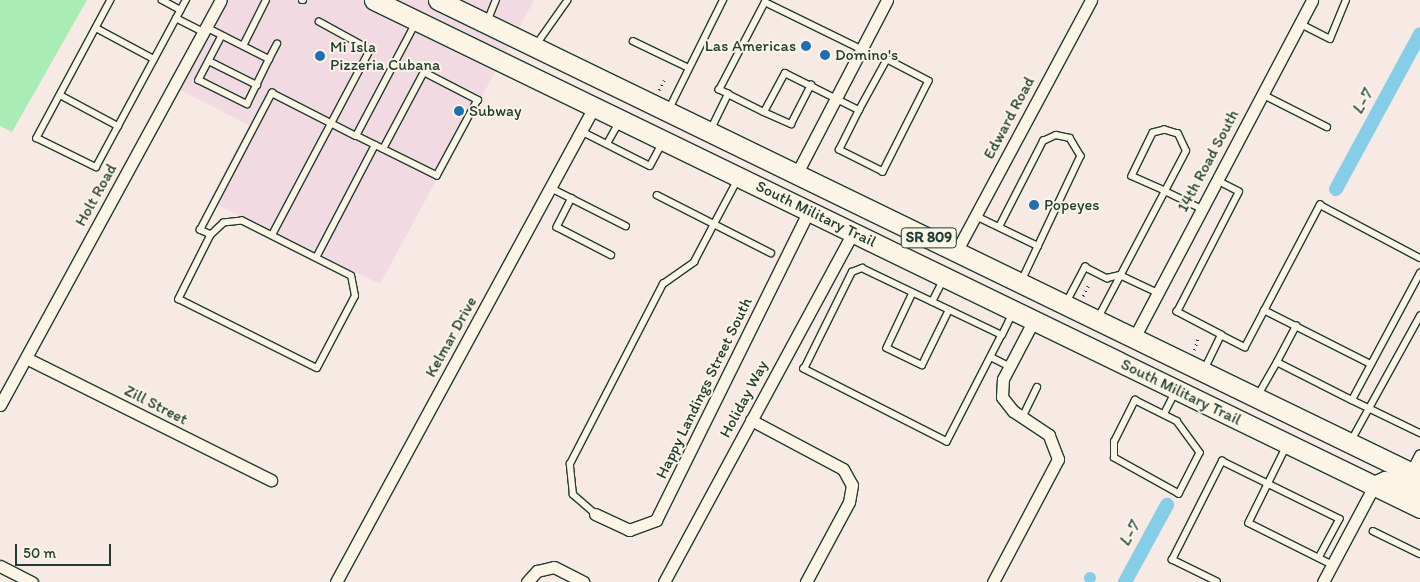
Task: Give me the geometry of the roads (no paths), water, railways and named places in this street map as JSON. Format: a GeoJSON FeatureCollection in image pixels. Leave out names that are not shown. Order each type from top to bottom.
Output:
{"type":"FeatureCollection","features":[{"type":"Feature","properties":{"kind":"main road","name":"South Military Trail"},"geometry":{"type":"LineString","coordinates":[[374,0],[1420,508]]}},
{"type":"Feature","properties":{"kind":"main road","name":"South Military Trail"},"geometry":{"type":"LineString","coordinates":[[449,3],[486,24],[797,172],[956,252],[1415,475]]}},
{"type":"Feature","properties":{"kind":"main road"},"geometry":{"type":"LineString","coordinates":[[417,21],[454,27],[565,81],[588,72]]}},
{"type":"Feature","properties":{"kind":"main road"},"geometry":{"type":"LineString","coordinates":[[594,107],[620,101],[733,156],[764,157]]}},
{"type":"Feature","properties":{"kind":"main road"},"geometry":{"type":"LineString","coordinates":[[859,235],[900,244],[934,259],[956,252]]}},
{"type":"Feature","properties":{"kind":"main road"},"geometry":{"type":"LineString","coordinates":[[945,276],[966,270],[1038,305],[1066,305]]}},
{"type":"Feature","properties":{"kind":"main road"},"geometry":{"type":"LineString","coordinates":[[1116,360],[1134,356],[1233,403],[1257,398]]}},
{"type":"Feature","properties":{"kind":"main road"},"geometry":{"type":"LineString","coordinates":[[1374,486],[1385,481],[1420,492]]}},
{"type":"Feature","properties":{"kind":"street","name":"Holt Road"},"geometry":{"type":"LineString","coordinates":[[0,405],[221,0]]}},
{"type":"Feature","properties":{"kind":"street"},"geometry":{"type":"LineString","coordinates":[[797,172],[887,0]]}},
{"type":"Feature","properties":{"kind":"street","name":"Edward Road"},"geometry":{"type":"LineString","coordinates":[[956,252],[1091,0]]}},
{"type":"Feature","properties":{"kind":"street","name":"14th Road South"},"geometry":{"type":"LineString","coordinates":[[1134,338],[1312,0]]}},
{"type":"Feature","properties":{"kind":"street","name":"Kelmar Drive"},"geometry":{"type":"LineString","coordinates":[[336,582],[594,107]]}},
{"type":"Feature","properties":{"kind":"street","name":"Happy Landings Street South"},"geometry":{"type":"LineString","coordinates":[[596,514],[629,530],[656,520],[809,210]]}},
{"type":"Feature","properties":{"kind":"street","name":"Holiday Way"},"geometry":{"type":"LineString","coordinates":[[664,582],[752,420],[859,235]]}},
{"type":"Feature","properties":{"kind":"street"},"geometry":{"type":"LineString","coordinates":[[992,582],[1058,459],[1049,435],[1022,418],[1002,397],[1009,366],[1034,320]]}},
{"type":"Feature","properties":{"kind":"street","name":"Zill Street"},"geometry":{"type":"LineString","coordinates":[[26,358],[271,480]]}},
{"type":"Feature","properties":{"kind":"street"},"geometry":{"type":"LineString","coordinates":[[752,420],[843,469],[852,484],[849,502],[806,582]]}},
{"type":"Feature","properties":{"kind":"street"},"geometry":{"type":"LineString","coordinates":[[1415,475],[1420,456]]}},
{"type":"Feature","properties":{"kind":"street"},"geometry":{"type":"LineString","coordinates":[[1324,582],[1374,486]]}},
{"type":"Feature","properties":{"kind":"street"},"geometry":{"type":"LineString","coordinates":[[0,566],[32,582]]}},
{"type":"Feature","properties":{"kind":"street"},"geometry":{"type":"LineString","coordinates":[[527,582],[537,571],[554,567],[584,582]]}},
{"type":"Feature","properties":{"kind":"lane"},"geometry":{"type":"LineString","coordinates":[[111,0],[37,138],[96,168],[186,0]]}},
{"type":"Feature","properties":{"kind":"lane"},"geometry":{"type":"LineString","coordinates":[[162,0],[181,10]]}},
{"type":"Feature","properties":{"kind":"lane"},"geometry":{"type":"LineString","coordinates":[[242,46],[266,0]]}},
{"type":"Feature","properties":{"kind":"lane"},"geometry":{"type":"LineString","coordinates":[[486,24],[496,0]]}},
{"type":"Feature","properties":{"kind":"lane"},"geometry":{"type":"LineString","coordinates":[[668,111],[723,0]]}},
{"type":"Feature","properties":{"kind":"lane"},"geometry":{"type":"LineString","coordinates":[[1299,23],[1330,39],[1346,0]]}},
{"type":"Feature","properties":{"kind":"lane"},"geometry":{"type":"LineString","coordinates":[[535,47],[567,1]]}},
{"type":"Feature","properties":{"kind":"lane"},"geometry":{"type":"LineString","coordinates":[[811,85],[791,124],[719,90],[765,2],[861,50]]}},
{"type":"Feature","properties":{"kind":"lane"},"geometry":{"type":"LineString","coordinates":[[176,18],[222,36],[269,60]]}},
{"type":"Feature","properties":{"kind":"lane"},"geometry":{"type":"LineString","coordinates":[[356,136],[417,21]]}},
{"type":"Feature","properties":{"kind":"lane"},"geometry":{"type":"LineString","coordinates":[[272,235],[370,50],[319,22]]}},
{"type":"Feature","properties":{"kind":"lane"},"geometry":{"type":"LineString","coordinates":[[96,28],[154,59]]}},
{"type":"Feature","properties":{"kind":"lane"},"geometry":{"type":"LineString","coordinates":[[222,36],[199,80],[247,104],[277,44]]}},
{"type":"Feature","properties":{"kind":"lane"},"geometry":{"type":"LineString","coordinates":[[633,41],[689,68]]}},
{"type":"Feature","properties":{"kind":"lane"},"geometry":{"type":"LineString","coordinates":[[887,59],[929,80],[883,172],[839,150],[859,110],[887,59]]}},
{"type":"Feature","properties":{"kind":"lane"},"geometry":{"type":"LineString","coordinates":[[209,61],[257,85]]}},
{"type":"Feature","properties":{"kind":"lane"},"geometry":{"type":"LineString","coordinates":[[211,235],[200,230],[272,93],[356,136],[437,176],[478,100],[424,72],[383,149]]}},
{"type":"Feature","properties":{"kind":"lane"},"geometry":{"type":"LineString","coordinates":[[764,112],[785,72],[859,110]]}},
{"type":"Feature","properties":{"kind":"lane"},"geometry":{"type":"LineString","coordinates":[[710,131],[728,94]]}},
{"type":"Feature","properties":{"kind":"lane"},"geometry":{"type":"LineString","coordinates":[[1262,94],[1327,128]]}},
{"type":"Feature","properties":{"kind":"lane"},"geometry":{"type":"LineString","coordinates":[[60,95],[118,126]]}},
{"type":"Feature","properties":{"kind":"lane"},"geometry":{"type":"LineString","coordinates":[[607,144],[620,119]]}},
{"type":"Feature","properties":{"kind":"lane"},"geometry":{"type":"LineString","coordinates":[[581,131],[650,166],[663,140]]}},
{"type":"Feature","properties":{"kind":"lane"},"geometry":{"type":"LineString","coordinates":[[1097,320],[1120,275],[1165,191],[1186,151],[1182,139],[1172,131],[1153,133],[1132,176],[1165,191],[1202,209]]}},
{"type":"Feature","properties":{"kind":"lane"},"geometry":{"type":"LineString","coordinates":[[999,227],[1043,141],[1056,135],[1070,138],[1081,156],[1021,283]]}},
{"type":"Feature","properties":{"kind":"lane"},"geometry":{"type":"LineString","coordinates":[[317,256],[375,145]]}},
{"type":"Feature","properties":{"kind":"lane"},"geometry":{"type":"LineString","coordinates":[[596,514],[573,495],[570,464],[663,284],[694,262],[739,177]]}},
{"type":"Feature","properties":{"kind":"lane"},"geometry":{"type":"LineString","coordinates":[[1217,181],[1238,192],[1177,312],[1244,347],[1320,205],[1420,258]]}},
{"type":"Feature","properties":{"kind":"lane"},"geometry":{"type":"LineString","coordinates":[[551,188],[626,226]]}},
{"type":"Feature","properties":{"kind":"lane"},"geometry":{"type":"LineString","coordinates":[[657,196],[771,253]]}},
{"type":"Feature","properties":{"kind":"lane"},"geometry":{"type":"LineString","coordinates":[[572,198],[557,228],[611,255]]}},
{"type":"Feature","properties":{"kind":"lane"},"geometry":{"type":"LineString","coordinates":[[976,216],[1038,246]]}},
{"type":"Feature","properties":{"kind":"lane"},"geometry":{"type":"LineString","coordinates":[[233,221],[272,235],[346,271],[356,289],[317,368],[178,299],[211,235],[233,221]]}},
{"type":"Feature","properties":{"kind":"lane"},"geometry":{"type":"LineString","coordinates":[[1066,305],[1085,267],[1107,278],[1120,275],[1158,293]]}},
{"type":"Feature","properties":{"kind":"lane"},"geometry":{"type":"LineString","coordinates":[[1002,335],[862,268],[852,272],[804,369],[947,442],[991,357],[1002,335],[1014,311]]}},
{"type":"Feature","properties":{"kind":"lane"},"geometry":{"type":"LineString","coordinates":[[1352,400],[1420,273]]}},
{"type":"Feature","properties":{"kind":"lane"},"geometry":{"type":"LineString","coordinates":[[932,302],[945,276]]}},
{"type":"Feature","properties":{"kind":"lane"},"geometry":{"type":"LineString","coordinates":[[913,293],[887,348],[922,365],[949,310]]}},
{"type":"Feature","properties":{"kind":"lane"},"geometry":{"type":"LineString","coordinates":[[1264,310],[1371,364]]}},
{"type":"Feature","properties":{"kind":"lane"},"geometry":{"type":"LineString","coordinates":[[1350,443],[1420,316]]}},
{"type":"Feature","properties":{"kind":"lane"},"geometry":{"type":"LineString","coordinates":[[1257,398],[1296,326]]}},
{"type":"Feature","properties":{"kind":"lane"},"geometry":{"type":"LineString","coordinates":[[1204,372],[1222,335]]}},
{"type":"Feature","properties":{"kind":"lane"},"geometry":{"type":"LineString","coordinates":[[991,357],[1009,366]]}},
{"type":"Feature","properties":{"kind":"lane"},"geometry":{"type":"LineString","coordinates":[[1277,362],[1420,433]]}},
{"type":"Feature","properties":{"kind":"lane"},"geometry":{"type":"LineString","coordinates":[[1022,418],[1037,387]]}},
{"type":"Feature","properties":{"kind":"lane"},"geometry":{"type":"LineString","coordinates":[[1164,414],[1176,390]]}},
{"type":"Feature","properties":{"kind":"lane"},"geometry":{"type":"LineString","coordinates":[[1135,400],[1164,414],[1177,421],[1200,453],[1179,494],[1121,466],[1112,453],[1135,400]]}},
{"type":"Feature","properties":{"kind":"lane"},"geometry":{"type":"LineString","coordinates":[[1288,444],[1249,523],[1333,565]]}},
{"type":"Feature","properties":{"kind":"lane"},"geometry":{"type":"LineString","coordinates":[[1217,582],[1172,560],[1222,462],[1340,519],[1319,558]]}},
{"type":"Feature","properties":{"kind":"lane"},"geometry":{"type":"LineString","coordinates":[[1372,531],[1420,554]]}},
{"type":"Feature","properties":{"kind":"water"},"geometry":{"type":"Polygon","coordinates":[[[1088,572],[1092,572],[1096,578],[1092,584],[1088,584],[1084,580],[1084,576],[1088,572]]]}},
{"type":"Feature","properties":{"kind":"waterway","name":"L-7"},"geometry":{"type":"LineString","coordinates":[[1336,189],[1420,34]]}},
{"type":"Feature","properties":{"kind":"waterway","name":"L-7"},"geometry":{"type":"LineString","coordinates":[[1125,582],[1167,505]]}},
{"type":"Feature","properties":{"kind":"place","name":"Las Americas"},"geometry":{"type":"Point","coordinates":[806,46]}},
{"type":"Feature","properties":{"kind":"place","name":"Domino's"},"geometry":{"type":"Point","coordinates":[825,55]}},
{"type":"Feature","properties":{"kind":"place","name":"Mi Isla Pizzeria Cubana"},"geometry":{"type":"Point","coordinates":[320,56]}},
{"type":"Feature","properties":{"kind":"place","name":"Subway"},"geometry":{"type":"Point","coordinates":[459,111]}},
{"type":"Feature","properties":{"kind":"place","name":"Popeyes"},"geometry":{"type":"Point","coordinates":[1034,205]}}]}
